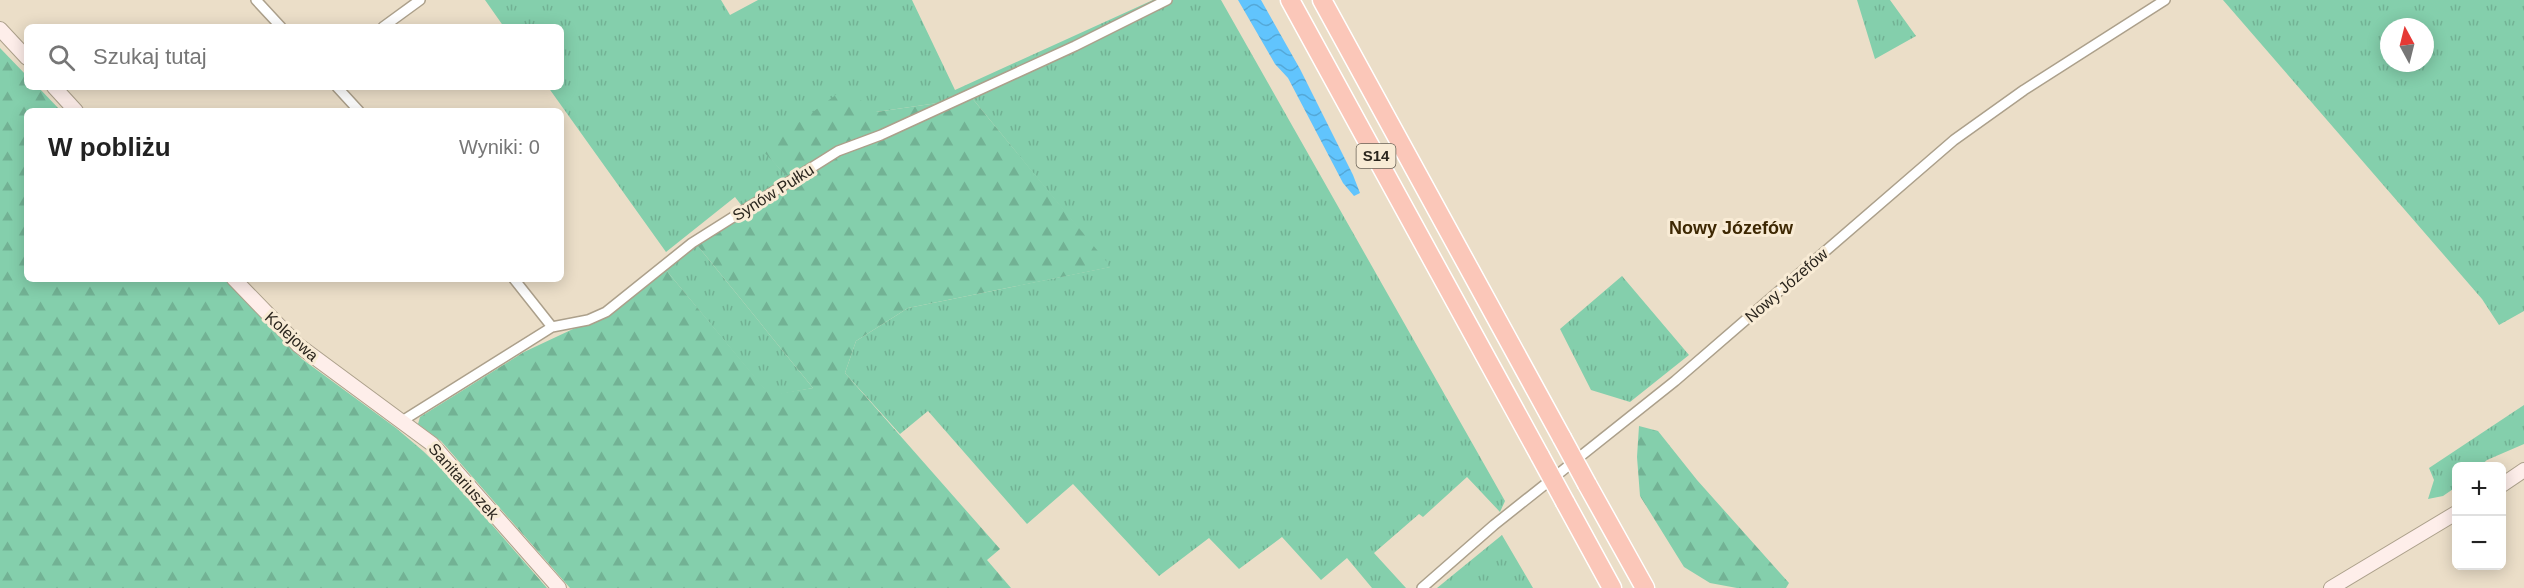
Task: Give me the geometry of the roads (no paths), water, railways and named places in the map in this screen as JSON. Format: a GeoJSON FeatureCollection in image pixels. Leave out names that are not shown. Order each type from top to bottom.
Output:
{"type":"FeatureCollection","features":[{"type":"Feature","properties":{"kind":"highway","name":"S14"},"geometry":{"type":"LineString","coordinates":[[1290,0],[1612,588]]}},
{"type":"Feature","properties":{"kind":"highway","name":"S14"},"geometry":{"type":"LineString","coordinates":[[1322,0],[1645,588]]}},
{"type":"Feature","properties":{"kind":"highway"},"geometry":{"type":"LineString","coordinates":[[1625,550],[1655,588]]}},
{"type":"Feature","properties":{"kind":"street"},"geometry":{"type":"LineString","coordinates":[[256,0],[278,24]]}},
{"type":"Feature","properties":{"kind":"street"},"geometry":{"type":"LineString","coordinates":[[387,24],[420,0]]}},
{"type":"Feature","properties":{"kind":"street","name":"Synów Pułku"},"geometry":{"type":"LineString","coordinates":[[402,421],[552,327],[588,320],[606,312],[692,243],[838,151],[881,135],[1076,46],[1167,0]]}},
{"type":"Feature","properties":{"kind":"street","name":"Nowy Józefów"},"geometry":{"type":"LineString","coordinates":[[1422,588],[1494,525],[1675,381],[1954,140],[2024,90],[2165,0]]}},
{"type":"Feature","properties":{"kind":"street"},"geometry":{"type":"LineString","coordinates":[[0,29],[24,55]]}},
{"type":"Feature","properties":{"kind":"street"},"geometry":{"type":"LineString","coordinates":[[57,90],[73,108]]}},
{"type":"Feature","properties":{"kind":"street"},"geometry":{"type":"LineString","coordinates":[[340,90],[356,108]]}},
{"type":"Feature","properties":{"kind":"street","name":"Kolejowa"},"geometry":{"type":"LineString","coordinates":[[237,282],[298,345],[356,388]]}},
{"type":"Feature","properties":{"kind":"street"},"geometry":{"type":"LineString","coordinates":[[516,282],[552,327]]}},
{"type":"Feature","properties":{"kind":"street","name":"Sanitariuszek"},"geometry":{"type":"LineString","coordinates":[[356,388],[441,453],[559,588]]}},
{"type":"Feature","properties":{"kind":"street"},"geometry":{"type":"LineString","coordinates":[[2506,482],[2524,470]]}},
{"type":"Feature","properties":{"kind":"street"},"geometry":{"type":"LineString","coordinates":[[2331,588],[2452,516]]}},
{"type":"Feature","properties":{"kind":"water"},"geometry":{"type":"Polygon","coordinates":[[[1238,0],[1261,0],[1300,69],[1360,193],[1354,196],[1343,183],[1288,78],[1275,64],[1238,0]]]}},
{"type":"Feature","properties":{"kind":"district","name":"Nowy Józefów"},"geometry":{"type":"Point","coordinates":[1731,228]}}]}
